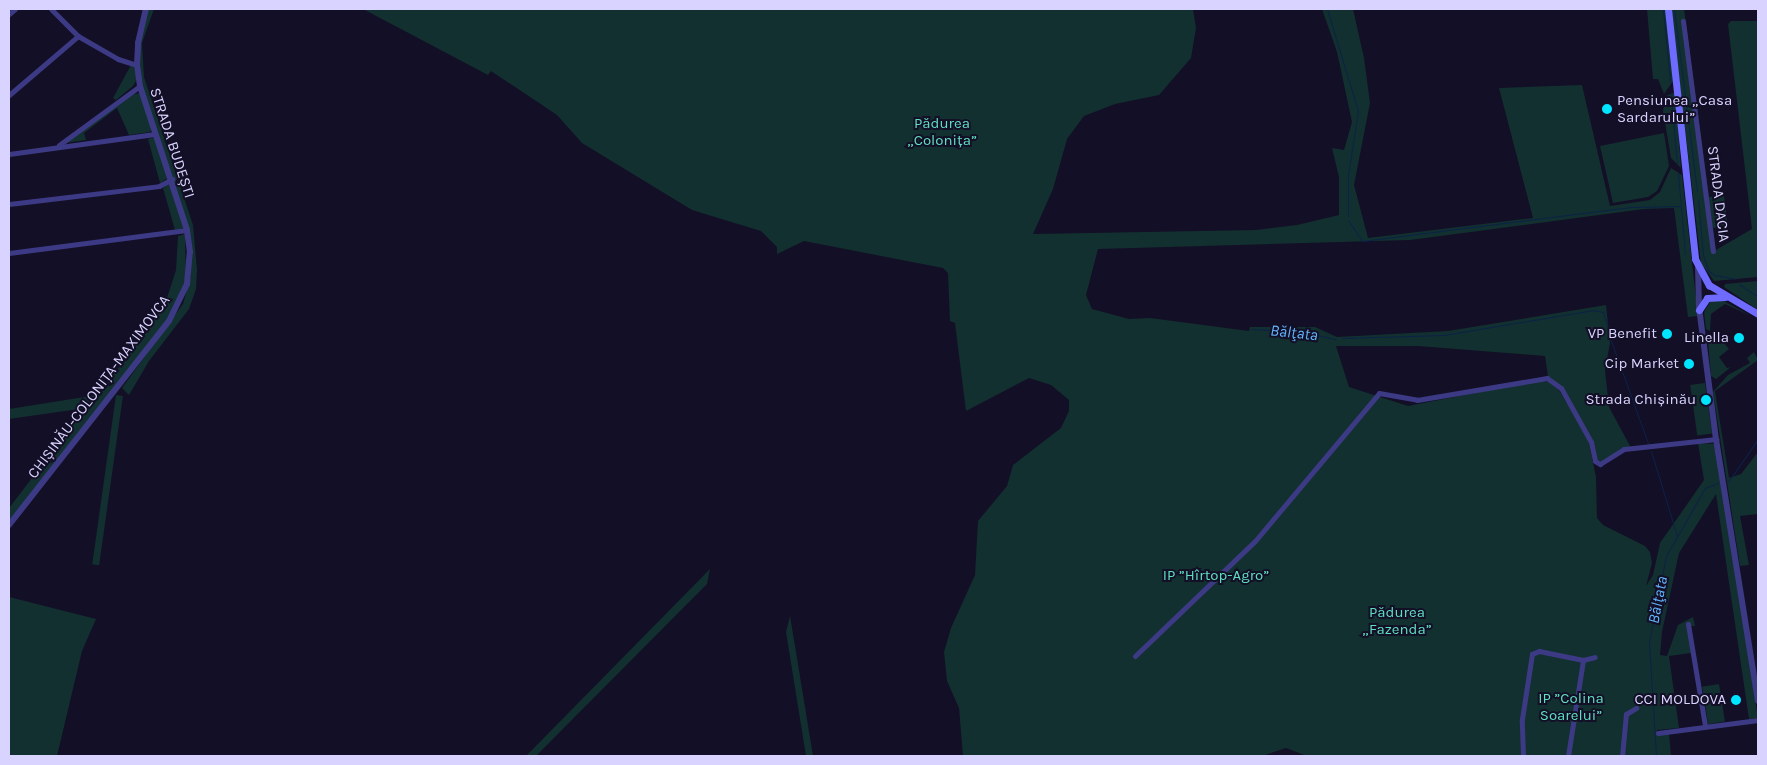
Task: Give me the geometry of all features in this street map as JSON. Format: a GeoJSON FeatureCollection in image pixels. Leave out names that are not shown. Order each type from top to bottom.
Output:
{"type":"FeatureCollection","features":[{"type":"Feature","properties":{"kind":"main road"},"geometry":{"type":"LineString","coordinates":[[1668,9],[1698,266],[1705,280],[1727,297],[1758,314]]}},
{"type":"Feature","properties":{"kind":"main road"},"geometry":{"type":"LineString","coordinates":[[1699,310],[1710,297],[1727,297]]}},
{"type":"Feature","properties":{"kind":"street"},"geometry":{"type":"LineString","coordinates":[[9,14],[15,9]]}},
{"type":"Feature","properties":{"kind":"street"},"geometry":{"type":"LineString","coordinates":[[51,9],[78,36],[118,59],[137,64]]}},
{"type":"Feature","properties":{"kind":"street","name":"STRADA BUDEȘTI"},"geometry":{"type":"LineString","coordinates":[[146,9],[137,64],[140,86],[172,179],[187,230],[190,252],[188,284]]}},
{"type":"Feature","properties":{"kind":"street","name":"STRADA DACIA"},"geometry":{"type":"LineString","coordinates":[[1683,21],[1713,251]]}},
{"type":"Feature","properties":{"kind":"street"},"geometry":{"type":"LineString","coordinates":[[9,96],[78,36]]}},
{"type":"Feature","properties":{"kind":"street"},"geometry":{"type":"LineString","coordinates":[[58,145],[140,86]]}},
{"type":"Feature","properties":{"kind":"street"},"geometry":{"type":"LineString","coordinates":[[9,154],[58,145],[155,134]]}},
{"type":"Feature","properties":{"kind":"street"},"geometry":{"type":"LineString","coordinates":[[9,204],[159,186],[172,179]]}},
{"type":"Feature","properties":{"kind":"street"},"geometry":{"type":"LineString","coordinates":[[9,253],[187,230]]}},
{"type":"Feature","properties":{"kind":"street"},"geometry":{"type":"LineString","coordinates":[[1698,266],[1699,310],[1716,439],[1758,701]]}},
{"type":"Feature","properties":{"kind":"street","name":"CHIȘINĂU-COLONIȚA-MAXIMOVCA"},"geometry":{"type":"LineString","coordinates":[[9,525],[169,321],[188,284]]}},
{"type":"Feature","properties":{"kind":"street"},"geometry":{"type":"LineString","coordinates":[[1135,656],[1256,541],[1379,394],[1417,400],[1548,378],[1561,388],[1592,442],[1595,461],[1600,464],[1624,449],[1716,439]]}},
{"type":"Feature","properties":{"kind":"street"},"geometry":{"type":"LineString","coordinates":[[1688,624],[1705,726]]}},
{"type":"Feature","properties":{"kind":"street"},"geometry":{"type":"LineString","coordinates":[[1523,756],[1522,719],[1532,654],[1539,651],[1583,660],[1595,657]]}},
{"type":"Feature","properties":{"kind":"street"},"geometry":{"type":"LineString","coordinates":[[1568,756],[1583,660]]}},
{"type":"Feature","properties":{"kind":"street"},"geometry":{"type":"LineString","coordinates":[[1622,756],[1626,714],[1636,708]]}},
{"type":"Feature","properties":{"kind":"street"},"geometry":{"type":"LineString","coordinates":[[1658,733],[1758,720]]}},
{"type":"Feature","properties":{"kind":"green space"},"geometry":{"type":"Polygon","coordinates":[[[148,9],[154,9],[142,43],[144,77],[193,225],[197,270],[196,289],[189,309],[149,361],[129,395],[122,388],[183,304],[191,276],[188,229],[143,88],[139,64],[140,42],[148,9]]]}},
{"type":"Feature","properties":{"kind":"green space"},"geometry":{"type":"Polygon","coordinates":[[[363,9],[1193,9],[1196,28],[1191,58],[1159,95],[1115,104],[1084,116],[1067,139],[1053,189],[1033,234],[1256,230],[1297,225],[1339,215],[1339,177],[1332,148],[1344,150],[1352,122],[1337,52],[1322,9],[1353,9],[1364,58],[1370,103],[1354,185],[1368,238],[1533,218],[1499,88],[1582,85],[1610,206],[1650,200],[1660,192],[1671,168],[1682,175],[1698,316],[1688,317],[1674,208],[1644,209],[1410,240],[1098,249],[1086,295],[1092,309],[1129,319],[1150,318],[1249,331],[1250,327],[1315,327],[1337,337],[1448,331],[1606,305],[1610,343],[1605,370],[1609,407],[1630,446],[1601,462],[1596,458],[1592,441],[1562,388],[1548,376],[1545,356],[1418,346],[1336,346],[1349,387],[1408,406],[1536,381],[1554,382],[1588,438],[1596,477],[1597,518],[1603,525],[1645,546],[1650,552],[1652,563],[1646,586],[1653,575],[1660,543],[1704,480],[1698,443],[1715,444],[1758,718],[1749,719],[1716,494],[1679,553],[1662,632],[1660,655],[1667,656],[1678,625],[1693,617],[1695,626],[1690,626],[1691,653],[1669,656],[1679,728],[1657,730],[1657,735],[1669,733],[1671,756],[1307,756],[1286,748],[1262,756],[963,756],[959,708],[947,681],[944,652],[951,628],[975,575],[978,521],[1007,486],[1013,465],[1061,428],[1069,411],[1069,400],[1051,385],[1029,378],[966,411],[955,323],[950,321],[948,273],[943,268],[804,241],[777,254],[777,247],[761,231],[692,210],[582,143],[557,115],[491,71],[488,75],[363,9]]]}},
{"type":"Feature","properties":{"kind":"green space"},"geometry":{"type":"Polygon","coordinates":[[[1647,9],[1666,9],[1673,81],[1664,94],[1658,79],[1653,79],[1647,9]]]}},
{"type":"Feature","properties":{"kind":"green space"},"geometry":{"type":"Polygon","coordinates":[[[1671,9],[1684,9],[1709,197],[1724,196],[1728,227],[1713,228],[1716,250],[1752,229],[1728,24],[1731,21],[1758,21],[1758,277],[1714,281],[1701,263],[1671,9]]]}},
{"type":"Feature","properties":{"kind":"green space"},"geometry":{"type":"Polygon","coordinates":[[[131,65],[135,68],[137,79],[133,86],[116,100],[113,98],[131,65]]]}},
{"type":"Feature","properties":{"kind":"green space"},"geometry":{"type":"Polygon","coordinates":[[[1675,92],[1681,168],[1671,158],[1663,111],[1666,96],[1675,92]]]}},
{"type":"Feature","properties":{"kind":"green space"},"geometry":{"type":"Polygon","coordinates":[[[140,93],[152,129],[150,132],[129,135],[117,108],[84,133],[86,140],[65,143],[130,95],[140,93]]]}},
{"type":"Feature","properties":{"kind":"green space"},"geometry":{"type":"Polygon","coordinates":[[[1664,133],[1669,166],[1657,191],[1648,197],[1613,203],[1600,146],[1664,133]]]}},
{"type":"Feature","properties":{"kind":"green space"},"geometry":{"type":"Polygon","coordinates":[[[155,137],[168,178],[160,183],[148,139],[155,137]]]}},
{"type":"Feature","properties":{"kind":"green space"},"geometry":{"type":"Polygon","coordinates":[[[170,183],[184,228],[175,230],[163,188],[170,183]]]}},
{"type":"Feature","properties":{"kind":"green space"},"geometry":{"type":"Polygon","coordinates":[[[185,234],[186,279],[171,314],[9,524],[9,508],[86,408],[9,419],[9,409],[97,395],[133,350],[165,304],[176,270],[178,236],[185,234]]]}},
{"type":"Feature","properties":{"kind":"green space"},"geometry":{"type":"Polygon","coordinates":[[[1758,281],[1758,310],[1724,287],[1725,284],[1758,281]]]}},
{"type":"Feature","properties":{"kind":"green space"},"geometry":{"type":"Polygon","coordinates":[[[1712,299],[1722,300],[1751,316],[1725,304],[1711,314],[1710,331],[1706,329],[1704,312],[1712,299]]]}},
{"type":"Feature","properties":{"kind":"green space"},"geometry":{"type":"Polygon","coordinates":[[[1717,335],[1729,349],[1719,357],[1727,368],[1731,367],[1716,379],[1711,376],[1708,341],[1717,335]]]}},
{"type":"Feature","properties":{"kind":"green space"},"geometry":{"type":"Polygon","coordinates":[[[1754,352],[1758,360],[1715,391],[1729,478],[1741,474],[1758,452],[1758,514],[1740,516],[1749,565],[1740,566],[1713,392],[1728,375],[1750,363],[1747,358],[1754,352]]]}},
{"type":"Feature","properties":{"kind":"green space"},"geometry":{"type":"Polygon","coordinates":[[[1705,383],[1712,434],[1697,436],[1690,385],[1705,383]]]}},
{"type":"Feature","properties":{"kind":"green space"},"geometry":{"type":"Polygon","coordinates":[[[116,395],[123,396],[99,565],[92,564],[116,395]]]}},
{"type":"Feature","properties":{"kind":"green space"},"geometry":{"type":"Polygon","coordinates":[[[710,569],[707,584],[536,756],[526,756],[710,569]]]}},
{"type":"Feature","properties":{"kind":"green space"},"geometry":{"type":"Polygon","coordinates":[[[9,597],[96,619],[82,651],[57,756],[9,756],[9,597]]]}},
{"type":"Feature","properties":{"kind":"green space"},"geometry":{"type":"Polygon","coordinates":[[[790,616],[813,756],[806,756],[786,632],[790,616]]]}},
{"type":"Feature","properties":{"kind":"green space"},"geometry":{"type":"Polygon","coordinates":[[[1719,684],[1725,722],[1708,724],[1702,687],[1719,684]]]}},
{"type":"Feature","properties":{"kind":"waterway"},"geometry":{"type":"LineString","coordinates":[[1327,9],[1358,111],[1348,174],[1348,216]]}},
{"type":"Feature","properties":{"kind":"waterway"},"geometry":{"type":"LineString","coordinates":[[1663,9],[1670,82]]}},
{"type":"Feature","properties":{"kind":"waterway"},"geometry":{"type":"LineString","coordinates":[[1674,9],[1697,192]]}},
{"type":"Feature","properties":{"kind":"waterway"},"geometry":{"type":"LineString","coordinates":[[1671,93],[1677,164]]}},
{"type":"Feature","properties":{"kind":"waterway"},"geometry":{"type":"LineString","coordinates":[[1678,173],[1685,254]]}},
{"type":"Feature","properties":{"kind":"waterway"},"geometry":{"type":"LineString","coordinates":[[1698,200],[1703,255],[1708,270],[1714,275],[1736,279]]}},
{"type":"Feature","properties":{"kind":"waterway"},"geometry":{"type":"LineString","coordinates":[[1348,220],[1362,241],[1631,207],[1681,206]]}},
{"type":"Feature","properties":{"kind":"waterway"},"geometry":{"type":"LineString","coordinates":[[1739,284],[1758,297]]}},
{"type":"Feature","properties":{"kind":"waterway","name":"Bălţata"},"geometry":{"type":"LineString","coordinates":[[1342,338],[1444,335],[1594,310],[1603,312],[1609,331]]}},
{"type":"Feature","properties":{"kind":"waterway","name":"Bălţata"},"geometry":{"type":"LineString","coordinates":[[1252,329],[1304,332],[1335,339]]}},
{"type":"Feature","properties":{"kind":"waterway","name":"Bălţata"},"geometry":{"type":"LineString","coordinates":[[1610,338],[1648,443]]}},
{"type":"Feature","properties":{"kind":"waterway"},"geometry":{"type":"LineString","coordinates":[[1728,482],[1758,439]]}},
{"type":"Feature","properties":{"kind":"waterway","name":"Bălţata"},"geometry":{"type":"LineString","coordinates":[[1651,451],[1677,536]]}},
{"type":"Feature","properties":{"kind":"waterway","name":"Bălţata"},"geometry":{"type":"LineString","coordinates":[[1656,756],[1649,642],[1666,556],[1705,488],[1718,483]]}},
{"type":"Feature","properties":{"kind":"place","name":"Pensiunea „Casa Sardarului”"},"geometry":{"type":"Point","coordinates":[1607,109]}},
{"type":"Feature","properties":{"kind":"place","name":"VP Benefit"},"geometry":{"type":"Point","coordinates":[1667,334]}},
{"type":"Feature","properties":{"kind":"place","name":"Linella"},"geometry":{"type":"Point","coordinates":[1739,338]}},
{"type":"Feature","properties":{"kind":"place","name":"Cip Market"},"geometry":{"type":"Point","coordinates":[1689,364]}},
{"type":"Feature","properties":{"kind":"place","name":"Strada Chișinău"},"geometry":{"type":"Point","coordinates":[1706,400]}},
{"type":"Feature","properties":{"kind":"place","name":"CCI MOLDOVA"},"geometry":{"type":"Point","coordinates":[1736,700]}},
{"type":"Feature","properties":{"kind":"park label","name":"Pădurea „Colonița”"},"geometry":{"type":"Point","coordinates":[942,132]}},
{"type":"Feature","properties":{"kind":"park label","name":"IP ”Hîrtop-Agro”"},"geometry":{"type":"Point","coordinates":[1216,576]}},
{"type":"Feature","properties":{"kind":"park label","name":"Pădurea „Fazenda”"},"geometry":{"type":"Point","coordinates":[1397,620]}},
{"type":"Feature","properties":{"kind":"park label","name":"IP ”Colina Soarelui”"},"geometry":{"type":"Point","coordinates":[1571,706]}}]}
